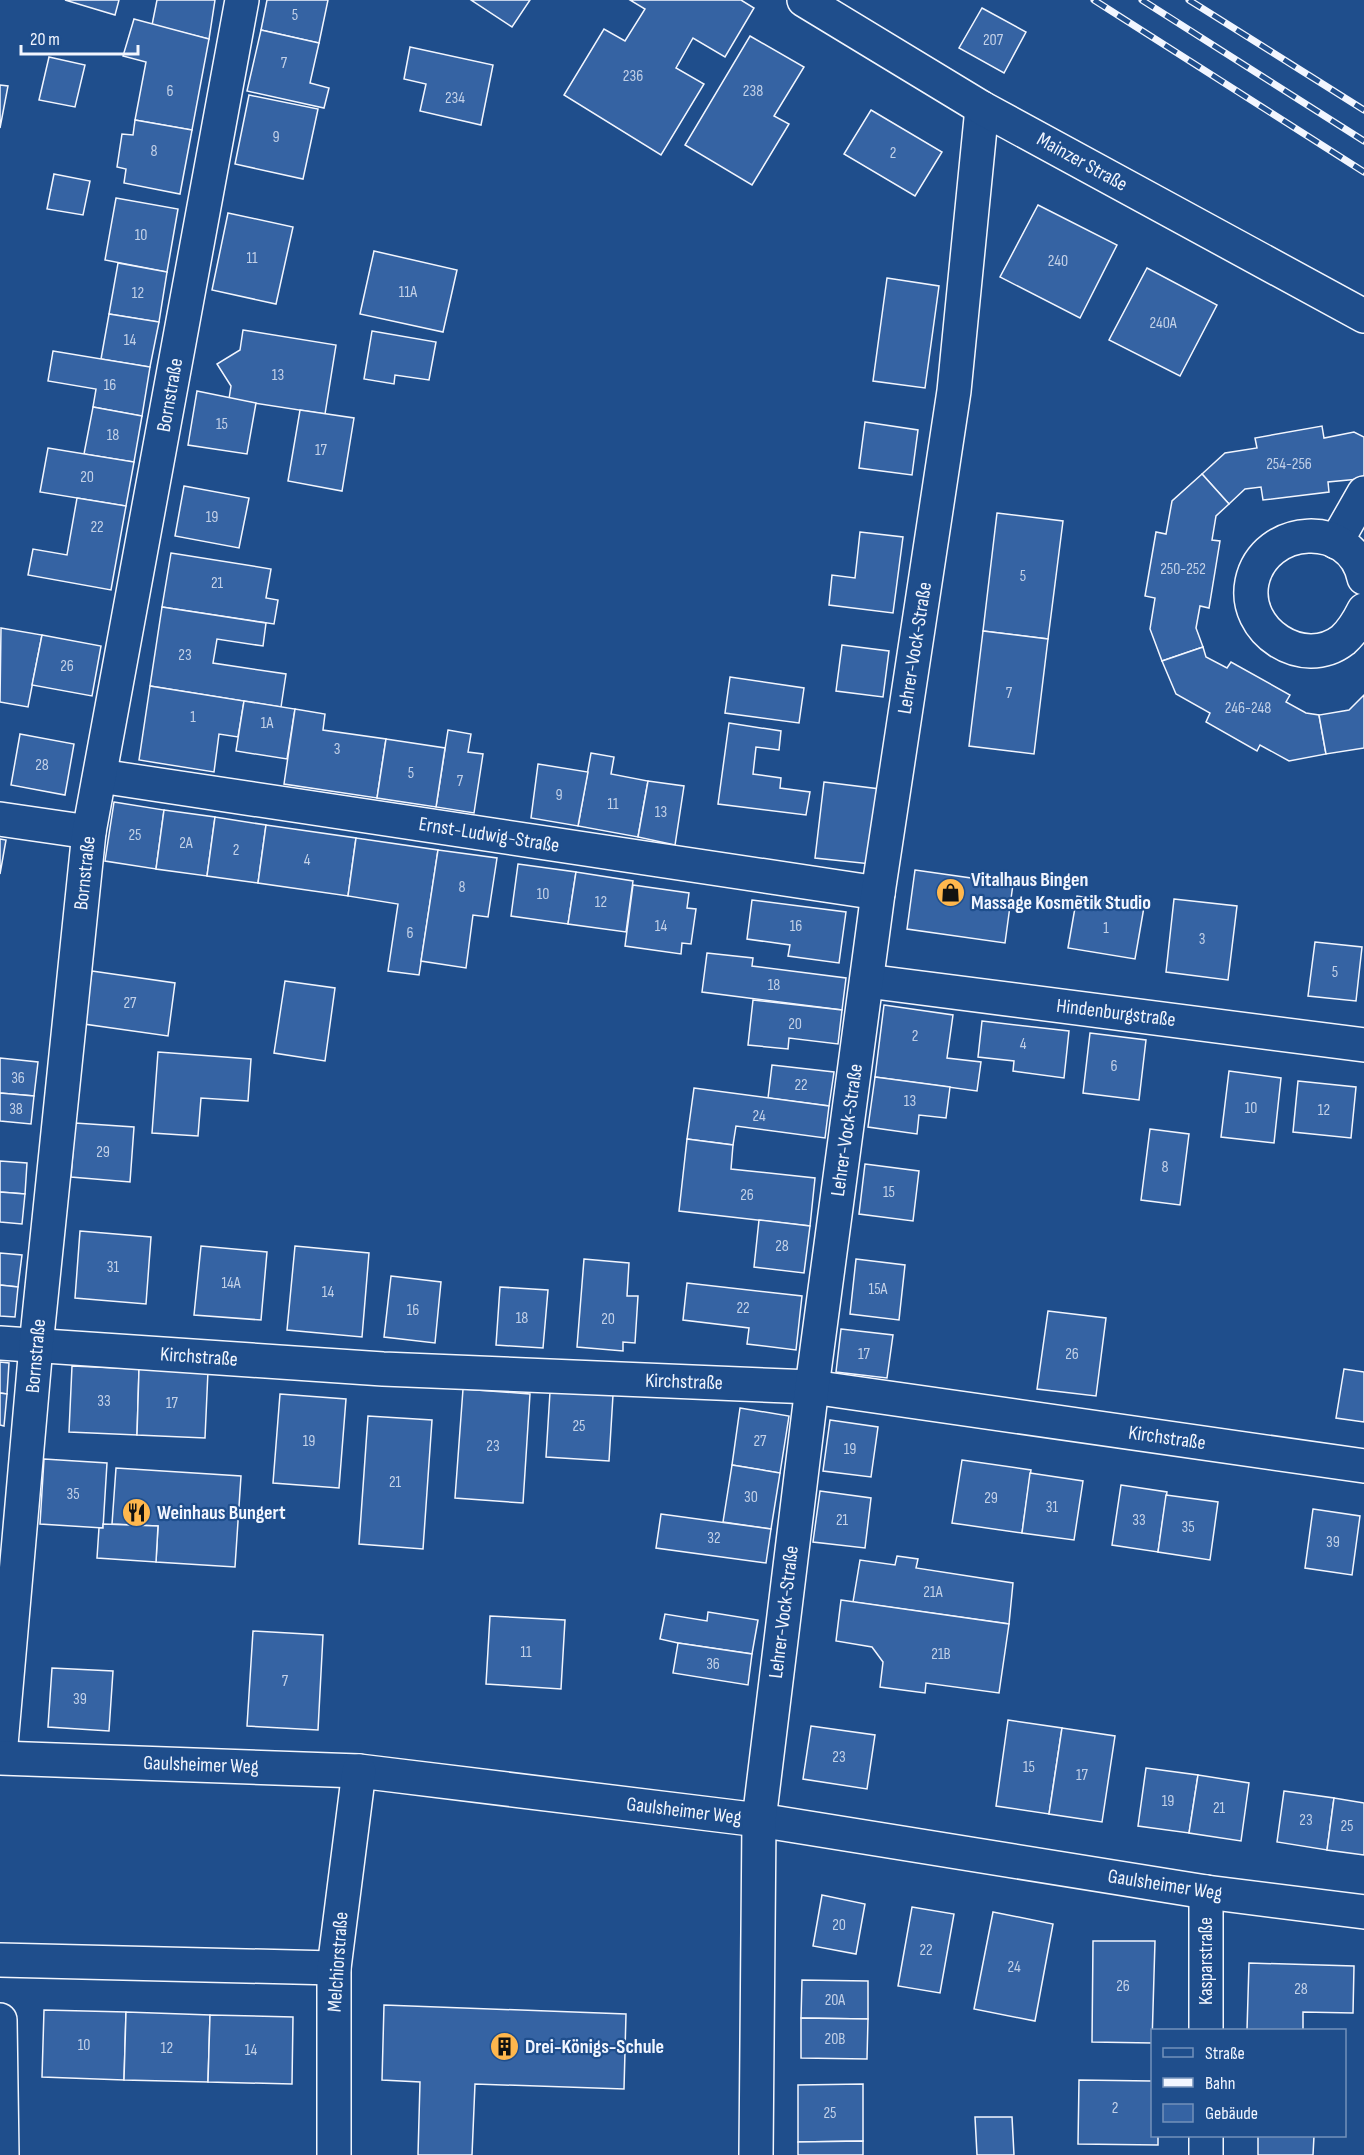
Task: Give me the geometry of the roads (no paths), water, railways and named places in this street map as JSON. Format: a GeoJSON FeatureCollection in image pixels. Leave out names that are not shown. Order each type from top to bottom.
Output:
{"type":"FeatureCollection","features":[{"type":"Feature","properties":{"kind":"street","name":"Bornstraße"},"geometry":{"type":"LineString","coordinates":[[0,1757],[36,1346],[89,832],[242,0]]}},
{"type":"Feature","properties":{"kind":"street","name":"Mainzer Straße"},"geometry":{"type":"LineString","coordinates":[[804,0],[982,108],[1364,316]]}},
{"type":"Feature","properties":{"kind":"street","name":"Lehrer-Vock-Straße"},"geometry":{"type":"LineString","coordinates":[[756,2155],[759,1820],[812,1388],[878,893],[954,391],[982,108]]}},
{"type":"Feature","properties":{"kind":"street"},"geometry":{"type":"LineString","coordinates":[[1336,542],[1364,493]]}},
{"type":"Feature","properties":{"kind":"street"},"geometry":{"type":"LineString","coordinates":[[1364,579],[1352,554],[1336,542],[1319,536],[1301,535],[1283,541],[1268,552],[1257,566],[1252,583],[1251,602],[1257,619],[1268,634],[1284,645],[1303,651],[1323,649],[1341,641],[1355,628],[1364,610]]}},
{"type":"Feature","properties":{"kind":"street","name":"Ernst-Ludwig-Straße"},"geometry":{"type":"LineString","coordinates":[[100,776],[878,893]]}},
{"type":"Feature","properties":{"kind":"street"},"geometry":{"type":"LineString","coordinates":[[0,819],[89,832]]}},
{"type":"Feature","properties":{"kind":"street","name":"Hindenburgstraße"},"geometry":{"type":"LineString","coordinates":[[867,981],[1364,1045]]}},
{"type":"Feature","properties":{"kind":"street","name":"Kirchstraße"},"geometry":{"type":"LineString","coordinates":[[0,1343],[383,1369],[812,1388],[1364,1466]]}},
{"type":"Feature","properties":{"kind":"street","name":"Gaulsheimer Weg"},"geometry":{"type":"LineString","coordinates":[[0,1757],[359,1771],[759,1820],[1206,1892],[1364,1912]]}},
{"type":"Feature","properties":{"kind":"street","name":"Melchiorstraße"},"geometry":{"type":"LineString","coordinates":[[334,2155],[334,1968],[359,1771]]}},
{"type":"Feature","properties":{"kind":"street","name":"Kasparstraße"},"geometry":{"type":"LineString","coordinates":[[1206,1892],[1206,2029]]}},
{"type":"Feature","properties":{"kind":"street"},"geometry":{"type":"LineString","coordinates":[[0,1960],[334,1968]]}},
{"type":"Feature","properties":{"kind":"street"},"geometry":{"type":"LineString","coordinates":[[0,2020],[2,2155]]}},
{"type":"Feature","properties":{"kind":"street"},"geometry":{"type":"LineString","coordinates":[[1206,2137],[1206,2155]]}},
{"type":"Feature","properties":{"kind":"railway"},"geometry":{"type":"LineString","coordinates":[[1094,0],[1364,172]]}},
{"type":"Feature","properties":{"kind":"railway"},"geometry":{"type":"LineString","coordinates":[[1142,0],[1364,141]]}},
{"type":"Feature","properties":{"kind":"railway"},"geometry":{"type":"LineString","coordinates":[[1189,0],[1364,110]]}},
{"type":"Feature","properties":{"kind":"place","name":"Vitalhaus Bingen Massage Kosmetik Studio"},"geometry":{"type":"Point","coordinates":[950,892]}},
{"type":"Feature","properties":{"kind":"place","name":"Weinhaus Bungert"},"geometry":{"type":"Point","coordinates":[136,1513]}},
{"type":"Feature","properties":{"kind":"place","name":"Drei-Königs-Schule"},"geometry":{"type":"Point","coordinates":[504,2047]}}]}
